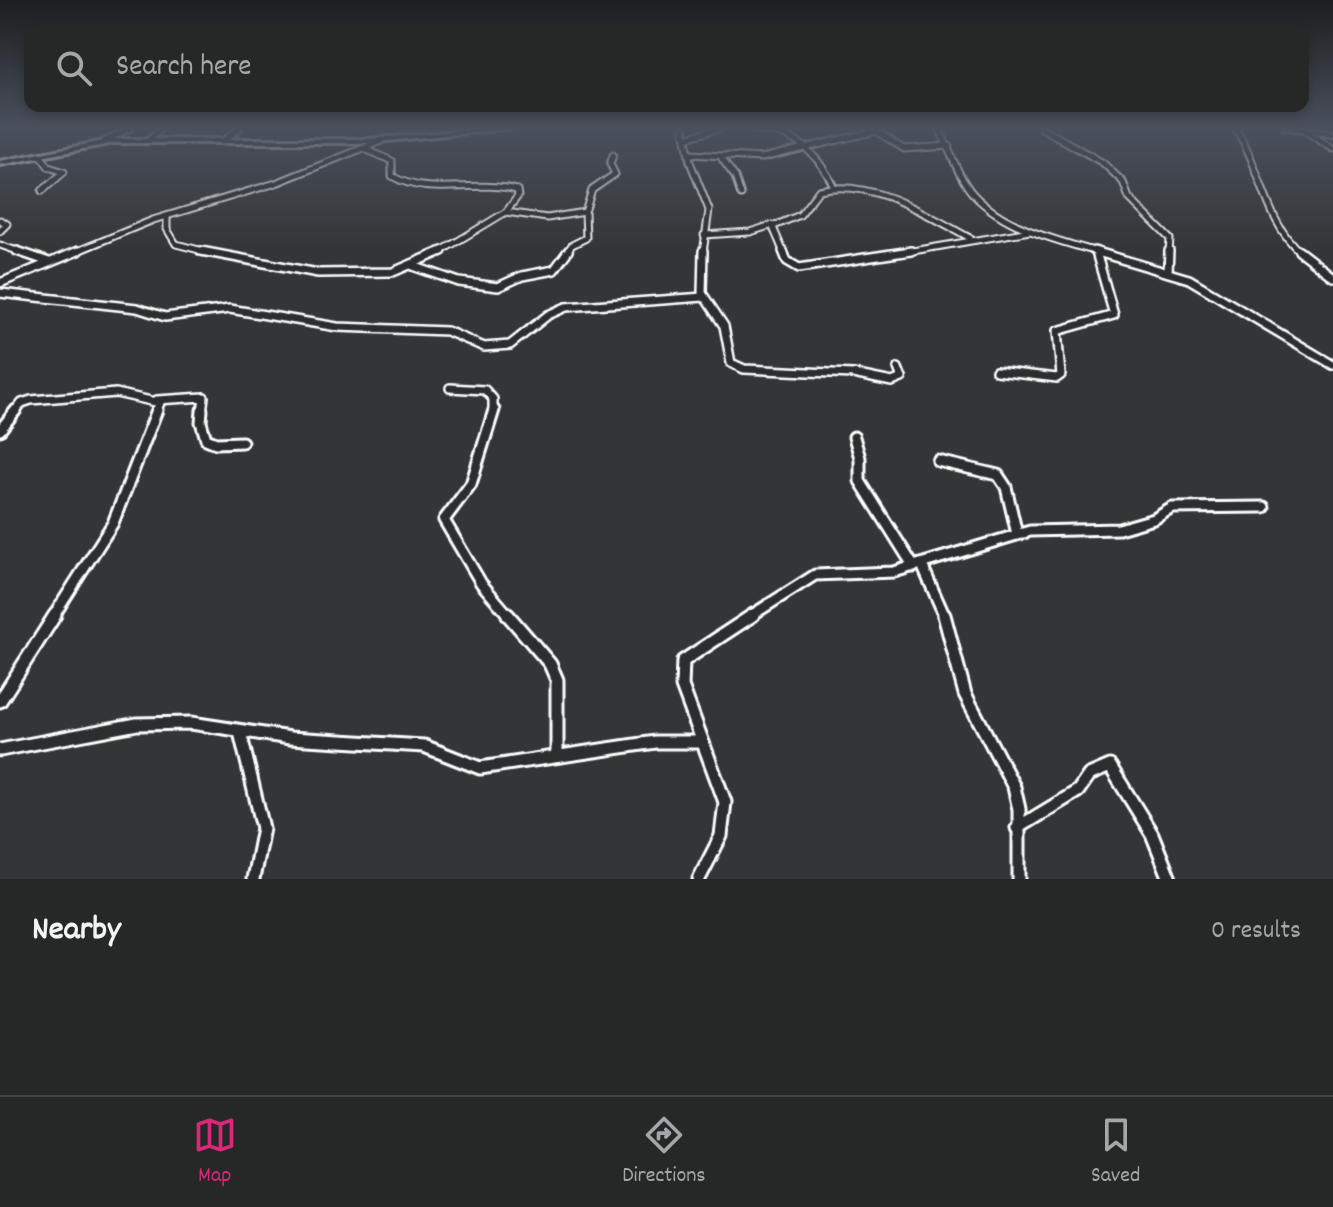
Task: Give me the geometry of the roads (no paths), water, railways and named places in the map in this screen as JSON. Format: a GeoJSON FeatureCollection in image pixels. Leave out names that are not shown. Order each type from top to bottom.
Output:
{"type":"FeatureCollection","features":[{"type":"Feature","properties":{"kind":"street"},"geometry":{"type":"LineString","coordinates":[[42,191],[64,172],[55,169]]}},
{"type":"Feature","properties":{"kind":"street"},"geometry":{"type":"LineString","coordinates":[[0,283],[167,216],[313,169]]}},
{"type":"Feature","properties":{"kind":"street"},"geometry":{"type":"LineString","coordinates":[[167,216],[165,223],[171,239],[179,247],[327,274],[384,274],[413,266],[466,239],[506,212],[518,196],[514,188],[490,184],[448,187],[399,181],[392,176],[392,169]]}},
{"type":"Feature","properties":{"kind":"street"},"geometry":{"type":"LineString","coordinates":[[413,266],[459,282],[505,286],[522,276],[554,270],[572,245],[586,238],[588,218],[585,212],[592,190],[615,174],[613,169]]}},
{"type":"Feature","properties":{"kind":"street"},"geometry":{"type":"LineString","coordinates":[[693,169],[709,210],[704,235],[704,297],[724,326],[729,360],[739,368],[853,374],[892,382],[902,378],[898,368]]}},
{"type":"Feature","properties":{"kind":"street"},"geometry":{"type":"LineString","coordinates":[[729,169],[741,195]]}},
{"type":"Feature","properties":{"kind":"street"},"geometry":{"type":"LineString","coordinates":[[823,169],[834,187]]}},
{"type":"Feature","properties":{"kind":"street"},"geometry":{"type":"LineString","coordinates":[[960,169],[972,193],[1031,231],[1201,285],[1333,365]]}},
{"type":"Feature","properties":{"kind":"street"},"geometry":{"type":"LineString","coordinates":[[1109,169],[1123,182],[1129,198],[1170,239],[1168,272]]}},
{"type":"Feature","properties":{"kind":"street"},"geometry":{"type":"LineString","coordinates":[[1256,169],[1273,214],[1289,241],[1333,277]]}},
{"type":"Feature","properties":{"kind":"street"},"geometry":{"type":"LineString","coordinates":[[704,235],[750,232],[766,225],[774,226],[800,215],[819,190],[834,187],[899,201],[971,239]]}},
{"type":"Feature","properties":{"kind":"street"},"geometry":{"type":"LineString","coordinates":[[506,212],[547,218],[585,212]]}},
{"type":"Feature","properties":{"kind":"street"},"geometry":{"type":"LineString","coordinates":[[0,220],[7,224],[0,231]]}},
{"type":"Feature","properties":{"kind":"street"},"geometry":{"type":"LineString","coordinates":[[774,226],[787,261],[799,268],[861,261],[971,239],[1031,231]]}},
{"type":"Feature","properties":{"kind":"street"},"geometry":{"type":"LineString","coordinates":[[0,245],[50,262]]}},
{"type":"Feature","properties":{"kind":"street"},"geometry":{"type":"LineString","coordinates":[[996,371],[1057,378],[1061,375],[1057,331],[1114,315],[1096,252]]}},
{"type":"Feature","properties":{"kind":"street"},"geometry":{"type":"LineString","coordinates":[[0,293],[137,308],[165,317],[230,309],[337,327],[447,331],[484,347],[510,345],[522,339],[548,315],[566,307],[704,297]]}},
{"type":"Feature","properties":{"kind":"street"},"geometry":{"type":"LineString","coordinates":[[450,388],[485,390],[493,399],[494,410],[471,484],[444,520],[481,583],[550,664],[557,680],[557,756]]}},
{"type":"Feature","properties":{"kind":"street"},"geometry":{"type":"LineString","coordinates":[[0,430],[22,403],[31,400],[116,393],[126,398],[157,400],[204,397],[201,422],[206,439],[216,443],[242,442]]}},
{"type":"Feature","properties":{"kind":"street"},"geometry":{"type":"LineString","coordinates":[[0,701],[113,523],[156,419],[160,403],[157,400]]}},
{"type":"Feature","properties":{"kind":"street"},"geometry":{"type":"LineString","coordinates":[[854,437],[860,458],[860,481],[918,566],[944,614],[965,694],[1014,787],[1019,809],[1019,879]]}},
{"type":"Feature","properties":{"kind":"street"},"geometry":{"type":"LineString","coordinates":[[938,461],[998,475],[1006,487],[1017,534]]}},
{"type":"Feature","properties":{"kind":"street"},"geometry":{"type":"LineString","coordinates":[[699,879],[713,856],[725,818],[725,802],[682,686],[683,661],[691,654],[815,575],[894,572],[1017,534],[1038,530],[1119,529],[1154,519],[1172,508],[1264,507]]}},
{"type":"Feature","properties":{"kind":"street"},"geometry":{"type":"LineString","coordinates":[[0,750],[137,724],[191,723],[240,732],[424,746],[480,768],[655,742],[701,742]]}},
{"type":"Feature","properties":{"kind":"street"},"geometry":{"type":"LineString","coordinates":[[240,732],[263,828],[253,879]]}},
{"type":"Feature","properties":{"kind":"street"},"geometry":{"type":"LineString","coordinates":[[1017,828],[1078,791],[1089,775],[1110,766],[1152,834],[1170,879]]}}]}
